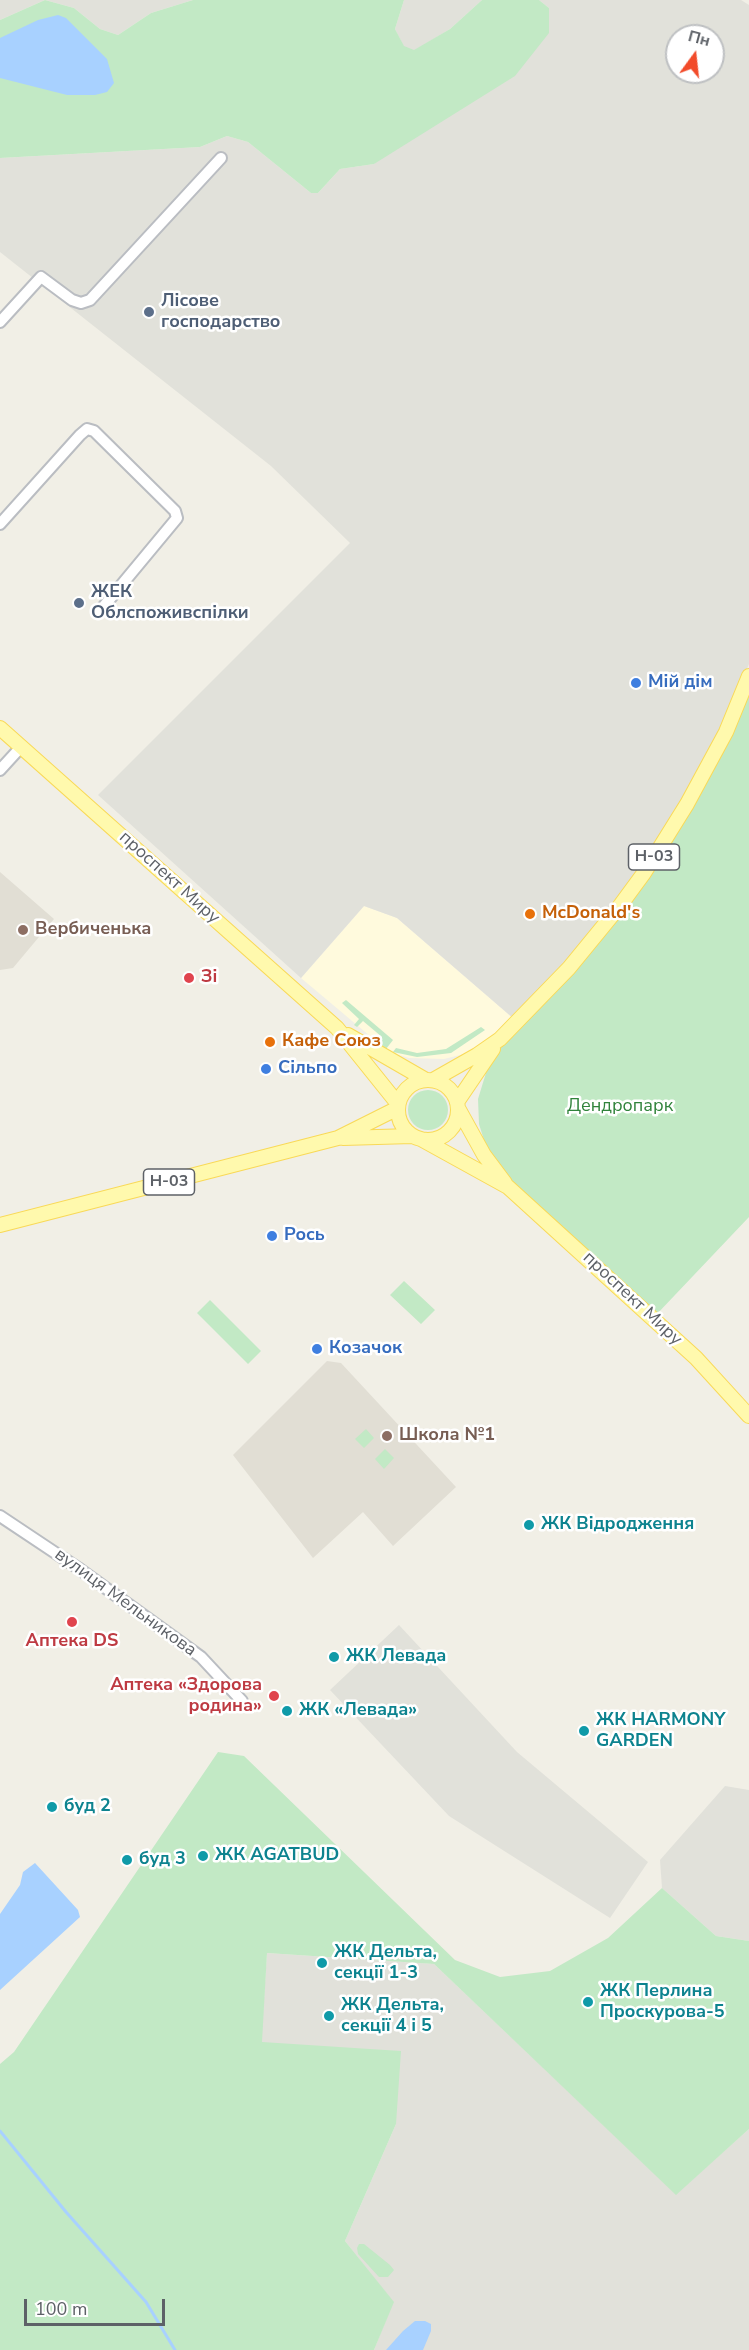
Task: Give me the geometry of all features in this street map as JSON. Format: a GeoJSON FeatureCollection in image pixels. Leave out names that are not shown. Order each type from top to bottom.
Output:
{"type":"FeatureCollection","features":[{"type":"Feature","properties":{"kind":"main road","name":"Н-03"},"geometry":{"type":"LineString","coordinates":[[0,1225],[338,1138],[398,1106],[408,1087],[430,1080],[477,1055],[500,1039],[569,968],[644,873],[687,804],[726,732],[749,676]]}},
{"type":"Feature","properties":{"kind":"main road","name":"проспект Миру"},"geometry":{"type":"LineString","coordinates":[[0,728],[338,1028],[387,1059],[430,1080]]}},
{"type":"Feature","properties":{"kind":"main road","name":"проспект Миру"},"geometry":{"type":"LineString","coordinates":[[338,1028],[398,1106]]}},
{"type":"Feature","properties":{"kind":"main road","name":"Н-03"},"geometry":{"type":"LineString","coordinates":[[338,1138],[417,1137],[435,1139],[447,1133],[456,1122],[457,1105],[500,1039]]}},
{"type":"Feature","properties":{"kind":"main road"},"geometry":{"type":"LineString","coordinates":[[430,1080],[445,1086],[457,1105]]}},
{"type":"Feature","properties":{"kind":"main road","name":"проспект Миру"},"geometry":{"type":"LineString","coordinates":[[457,1105],[484,1155],[508,1187],[696,1358],[749,1416]]}},
{"type":"Feature","properties":{"kind":"main road"},"geometry":{"type":"LineString","coordinates":[[398,1106],[400,1122],[417,1137]]}},
{"type":"Feature","properties":{"kind":"main road","name":"проспект Миру"},"geometry":{"type":"LineString","coordinates":[[417,1137],[508,1187]]}},
{"type":"Feature","properties":{"kind":"street"},"geometry":{"type":"LineString","coordinates":[[0,322],[41,277],[72,300],[81,303],[90,300],[221,158]]}},
{"type":"Feature","properties":{"kind":"street"},"geometry":{"type":"LineString","coordinates":[[0,524],[80,435],[87,429],[94,431],[174,511],[177,518],[99,612]]}},
{"type":"Feature","properties":{"kind":"street"},"geometry":{"type":"LineString","coordinates":[[0,770],[21,747]]}},
{"type":"Feature","properties":{"kind":"street","name":"вулиця Мельникова"},"geometry":{"type":"LineString","coordinates":[[0,1516],[78,1568],[201,1658],[242,1701]]}},
{"type":"Feature","properties":{"kind":"shaded area"},"geometry":{"type":"Polygon","coordinates":[[[0,0],[45,0],[0,20],[0,0]]]}},
{"type":"Feature","properties":{"kind":"shaded area"},"geometry":{"type":"Polygon","coordinates":[[[45,0],[193,0],[151,13],[118,35],[100,29],[74,8],[45,0]]]}},
{"type":"Feature","properties":{"kind":"shaded area"},"geometry":{"type":"Polygon","coordinates":[[[404,0],[482,0],[450,29],[414,51],[404,47],[395,29],[404,0]]]}},
{"type":"Feature","properties":{"kind":"shaded area"},"geometry":{"type":"Polygon","coordinates":[[[539,0],[741,0],[749,5],[749,664],[722,730],[641,870],[566,965],[514,1019],[397,918],[364,906],[301,978],[98,795],[350,543],[271,466],[0,252],[0,158],[200,147],[227,136],[248,142],[311,193],[318,193],[340,169],[374,164],[549,8],[539,0]]]}},
{"type":"Feature","properties":{"kind":"shaded area","name":"Вербиченька"},"geometry":{"type":"Polygon","coordinates":[[[0,872],[54,919],[13,968],[0,970],[0,872]]]}},
{"type":"Feature","properties":{"kind":"shaded area"},"geometry":{"type":"Polygon","coordinates":[[[364,906],[397,918],[514,1019],[476,1051],[444,1059],[409,1058],[389,1052],[301,978],[364,906]]]}},
{"type":"Feature","properties":{"kind":"shaded area"},"geometry":{"type":"Polygon","coordinates":[[[327,1361],[341,1363],[456,1487],[393,1546],[363,1512],[313,1558],[233,1455],[327,1361]]]}},
{"type":"Feature","properties":{"kind":"shaded area"},"geometry":{"type":"Polygon","coordinates":[[[399,1625],[517,1752],[648,1862],[610,1918],[449,1816],[330,1690],[399,1625]]]}},
{"type":"Feature","properties":{"kind":"shaded area"},"geometry":{"type":"Polygon","coordinates":[[[725,1786],[749,1790],[749,1941],[716,1936],[662,1888],[660,1860],[725,1786]]]}},
{"type":"Feature","properties":{"kind":"shaded area"},"geometry":{"type":"Polygon","coordinates":[[[267,1953],[434,1964],[676,2194],[749,2129],[749,2350],[374,2350],[393,2302],[345,2241],[396,2124],[261,2042],[267,1953]]]}},
{"type":"Feature","properties":{"kind":"green space"},"geometry":{"type":"Polygon","coordinates":[[[45,0],[74,8],[100,29],[118,35],[151,13],[193,0],[404,0],[395,29],[404,46],[414,50],[450,29],[482,0],[539,0],[549,8],[549,33],[515,76],[374,164],[340,169],[318,193],[311,193],[248,142],[227,136],[200,147],[0,158],[0,20],[45,0]]]}},
{"type":"Feature","properties":{"kind":"green space","name":"Дендропарк"},"geometry":{"type":"Polygon","coordinates":[[[749,689],[749,1217],[656,1315],[511,1184],[488,1153],[479,1124],[478,1099],[489,1063],[504,1041],[622,910],[749,689]]]}},
{"type":"Feature","properties":{"kind":"green space"},"geometry":{"type":"Polygon","coordinates":[[[346,1000],[393,1040],[386,1049],[377,1044],[382,1037],[363,1021],[357,1027],[354,1025],[359,1019],[342,1003],[346,1000]]]}},
{"type":"Feature","properties":{"kind":"green space"},"geometry":{"type":"Polygon","coordinates":[[[481,1027],[485,1030],[451,1053],[417,1057],[393,1052],[396,1048],[417,1053],[446,1049],[481,1027]]]}},
{"type":"Feature","properties":{"kind":"green space"},"geometry":{"type":"Polygon","coordinates":[[[428,1090],[436,1091],[442,1096],[447,1102],[447,1118],[442,1124],[436,1129],[428,1130],[420,1129],[414,1124],[409,1118],[408,1110],[409,1102],[414,1096],[420,1091],[428,1090]]]}},
{"type":"Feature","properties":{"kind":"green space"},"geometry":{"type":"Polygon","coordinates":[[[404,1281],[435,1310],[421,1324],[390,1295],[404,1281]]]}},
{"type":"Feature","properties":{"kind":"green space"},"geometry":{"type":"Polygon","coordinates":[[[210,1300],[261,1351],[248,1364],[197,1313],[210,1300]]]}},
{"type":"Feature","properties":{"kind":"green space"},"geometry":{"type":"Polygon","coordinates":[[[366,1429],[374,1438],[364,1448],[355,1439],[366,1429]]]}},
{"type":"Feature","properties":{"kind":"green space"},"geometry":{"type":"Polygon","coordinates":[[[385,1449],[394,1458],[384,1469],[375,1459],[385,1449]]]}},
{"type":"Feature","properties":{"kind":"green space"},"geometry":{"type":"Polygon","coordinates":[[[218,1752],[244,1756],[455,1960],[500,1977],[550,1971],[608,1938],[662,1888],[716,1936],[749,1941],[749,2129],[676,2195],[434,1964],[267,1953],[262,2042],[401,2051],[396,2124],[345,2241],[394,2302],[374,2350],[0,2350],[0,2064],[14,2052],[218,1752]]]}},
{"type":"Feature","properties":{"kind":"green space"},"geometry":{"type":"Polygon","coordinates":[[[359,2244],[364,2244],[390,2265],[394,2270],[388,2277],[379,2277],[358,2254],[359,2244]]]}},
{"type":"Feature","properties":{"kind":"water"},"geometry":{"type":"Polygon","coordinates":[[[58,15],[66,18],[107,59],[114,83],[107,92],[95,95],[67,95],[0,78],[0,38],[38,20],[58,15]]]}},
{"type":"Feature","properties":{"kind":"water"},"geometry":{"type":"Polygon","coordinates":[[[35,1863],[78,1910],[80,1917],[0,1990],[0,1914],[20,1885],[23,1872],[35,1863]]]}},
{"type":"Feature","properties":{"kind":"water"},"geometry":{"type":"Polygon","coordinates":[[[415,2321],[425,2321],[431,2324],[431,2331],[423,2350],[386,2350],[403,2331],[415,2321]]]}},
{"type":"Feature","properties":{"kind":"waterway"},"geometry":{"type":"LineString","coordinates":[[0,2131],[66,2212],[146,2302],[175,2350]]}},
{"type":"Feature","properties":{"kind":"place","name":"Лісове господарство"},"geometry":{"type":"Point","coordinates":[149,312]}},
{"type":"Feature","properties":{"kind":"place","name":"ЖЕК Облспоживспілки"},"geometry":{"type":"Point","coordinates":[79,603]}},
{"type":"Feature","properties":{"kind":"place","name":"Мій дім"},"geometry":{"type":"Point","coordinates":[636,683]}},
{"type":"Feature","properties":{"kind":"place","name":"McDonald's"},"geometry":{"type":"Point","coordinates":[530,914]}},
{"type":"Feature","properties":{"kind":"place","name":"Вербиченька"},"geometry":{"type":"Point","coordinates":[23,930]}},
{"type":"Feature","properties":{"kind":"place","name":"Зі"},"geometry":{"type":"Point","coordinates":[189,978]}},
{"type":"Feature","properties":{"kind":"place","name":"Кафе Союз"},"geometry":{"type":"Point","coordinates":[270,1042]}},
{"type":"Feature","properties":{"kind":"place","name":"Сільпо"},"geometry":{"type":"Point","coordinates":[266,1069]}},
{"type":"Feature","properties":{"kind":"place","name":"Рось"},"geometry":{"type":"Point","coordinates":[272,1236]}},
{"type":"Feature","properties":{"kind":"place","name":"Козачок"},"geometry":{"type":"Point","coordinates":[317,1349]}},
{"type":"Feature","properties":{"kind":"place","name":"Школа №1"},"geometry":{"type":"Point","coordinates":[387,1436]}},
{"type":"Feature","properties":{"kind":"place","name":"ЖК Відродження"},"geometry":{"type":"Point","coordinates":[529,1525]}},
{"type":"Feature","properties":{"kind":"place","name":"Аптека DS"},"geometry":{"type":"Point","coordinates":[72,1622]}},
{"type":"Feature","properties":{"kind":"place","name":"ЖК Левада"},"geometry":{"type":"Point","coordinates":[334,1657]}},
{"type":"Feature","properties":{"kind":"place","name":"Аптека «Здорова родина»"},"geometry":{"type":"Point","coordinates":[274,1696]}},
{"type":"Feature","properties":{"kind":"place","name":"ЖК «Левада»"},"geometry":{"type":"Point","coordinates":[287,1711]}},
{"type":"Feature","properties":{"kind":"place","name":"ЖК HARMONY GARDEN"},"geometry":{"type":"Point","coordinates":[584,1731]}},
{"type":"Feature","properties":{"kind":"place","name":"буд 2"},"geometry":{"type":"Point","coordinates":[52,1807]}},
{"type":"Feature","properties":{"kind":"place","name":"ЖК AGATBUD"},"geometry":{"type":"Point","coordinates":[203,1856]}},
{"type":"Feature","properties":{"kind":"place","name":"буд 3"},"geometry":{"type":"Point","coordinates":[127,1860]}},
{"type":"Feature","properties":{"kind":"place","name":"ЖК Дельта, секції 1-3"},"geometry":{"type":"Point","coordinates":[322,1963]}},
{"type":"Feature","properties":{"kind":"place","name":"ЖК Перлина Проскурова-5"},"geometry":{"type":"Point","coordinates":[588,2002]}},
{"type":"Feature","properties":{"kind":"place","name":"ЖК Дельта, секції 4 і 5"},"geometry":{"type":"Point","coordinates":[329,2016]}}]}
